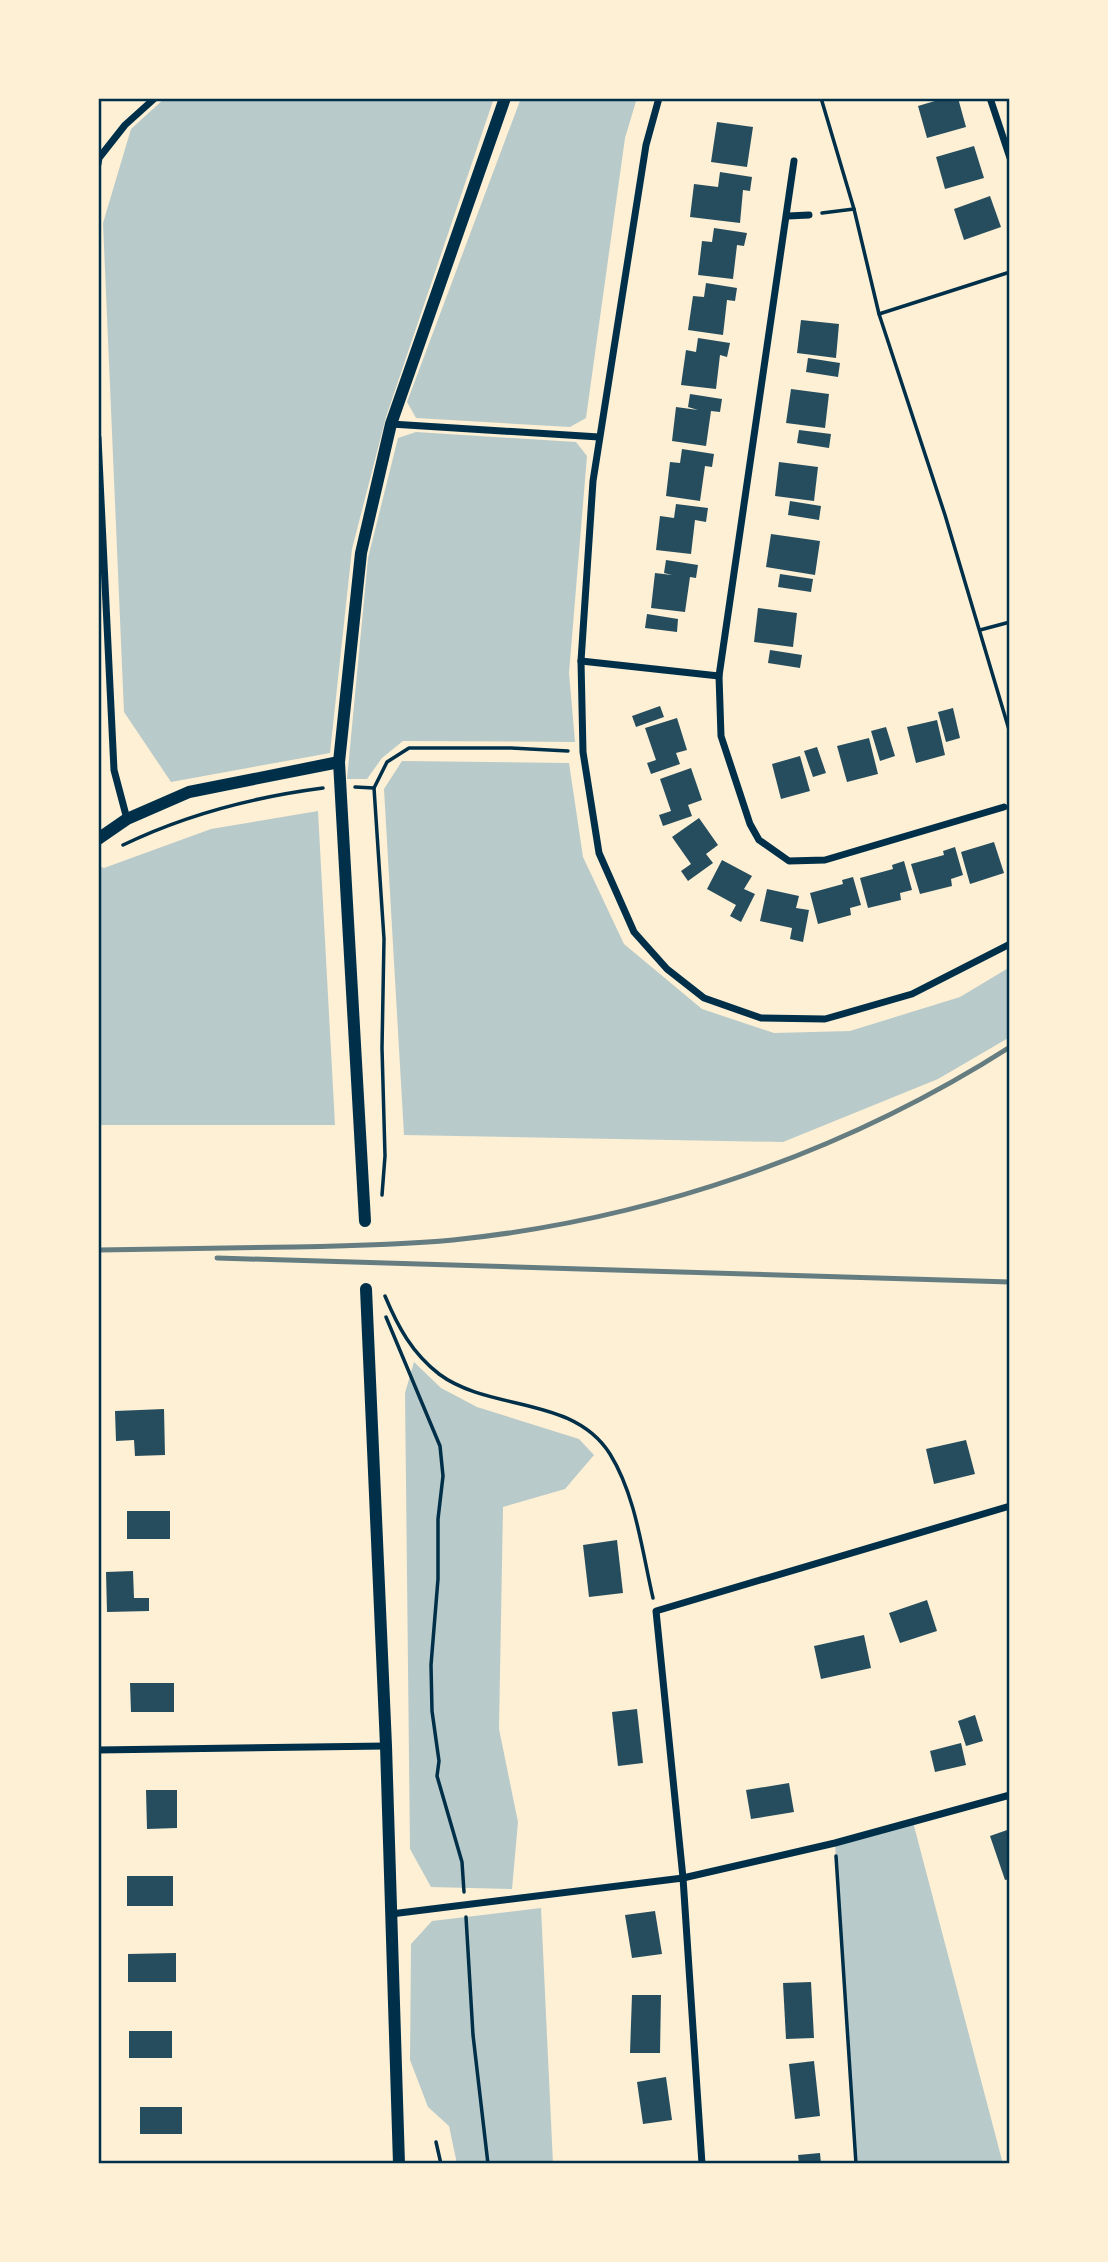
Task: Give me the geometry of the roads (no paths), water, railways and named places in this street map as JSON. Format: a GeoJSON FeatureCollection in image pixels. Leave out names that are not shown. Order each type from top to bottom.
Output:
{"type":"FeatureCollection","features":[{"type":"Feature","properties":{"kind":"street"},"geometry":{"type":"LineString","coordinates":[[98,164],[99,158],[125,125],[155,98]]}},
{"type":"Feature","properties":{"kind":"street"},"geometry":{"type":"LineString","coordinates":[[365,1221],[339,762],[361,553],[391,424],[505,98]]}},
{"type":"Feature","properties":{"kind":"street"},"geometry":{"type":"LineString","coordinates":[[659,98],[646,145],[593,481],[581,661],[583,752],[599,853],[634,932],[667,969],[704,998],[761,1018],[825,1019],[912,994],[1010,944]]}},
{"type":"Feature","properties":{"kind":"street"},"geometry":{"type":"LineString","coordinates":[[990,98],[1010,158]]}},
{"type":"Feature","properties":{"kind":"street"},"geometry":{"type":"LineString","coordinates":[[794,161],[719,676],[721,736],[750,824],[759,840],[789,861],[825,860],[1004,807]]}},
{"type":"Feature","properties":{"kind":"street"},"geometry":{"type":"LineString","coordinates":[[788,216],[809,215]]}},
{"type":"Feature","properties":{"kind":"street"},"geometry":{"type":"LineString","coordinates":[[391,424],[599,437]]}},
{"type":"Feature","properties":{"kind":"street"},"geometry":{"type":"LineString","coordinates":[[98,438],[114,770],[127,819]]}},
{"type":"Feature","properties":{"kind":"street"},"geometry":{"type":"LineString","coordinates":[[581,661],[719,676]]}},
{"type":"Feature","properties":{"kind":"street"},"geometry":{"type":"LineString","coordinates":[[98,839],[127,819],[188,792],[339,762]]}},
{"type":"Feature","properties":{"kind":"street"},"geometry":{"type":"LineString","coordinates":[[366,1289],[386,1746],[399,2164]]}},
{"type":"Feature","properties":{"kind":"street"},"geometry":{"type":"LineString","coordinates":[[702,2164],[683,1878],[656,1611],[1010,1506]]}},
{"type":"Feature","properties":{"kind":"street"},"geometry":{"type":"LineString","coordinates":[[98,1750],[386,1746]]}},
{"type":"Feature","properties":{"kind":"street"},"geometry":{"type":"LineString","coordinates":[[391,1914],[683,1878],[835,1843],[1010,1795]]}},
{"type":"Feature","properties":{"kind":"railway"},"geometry":{"type":"LineString","coordinates":[[98,1250],[414,1243],[526,1230],[599,1216],[672,1198],[743,1176],[812,1149],[880,1119],[946,1085],[1010,1047]]}},
{"type":"Feature","properties":{"kind":"railway"},"geometry":{"type":"LineString","coordinates":[[217,1258],[1010,1282]]}}]}
